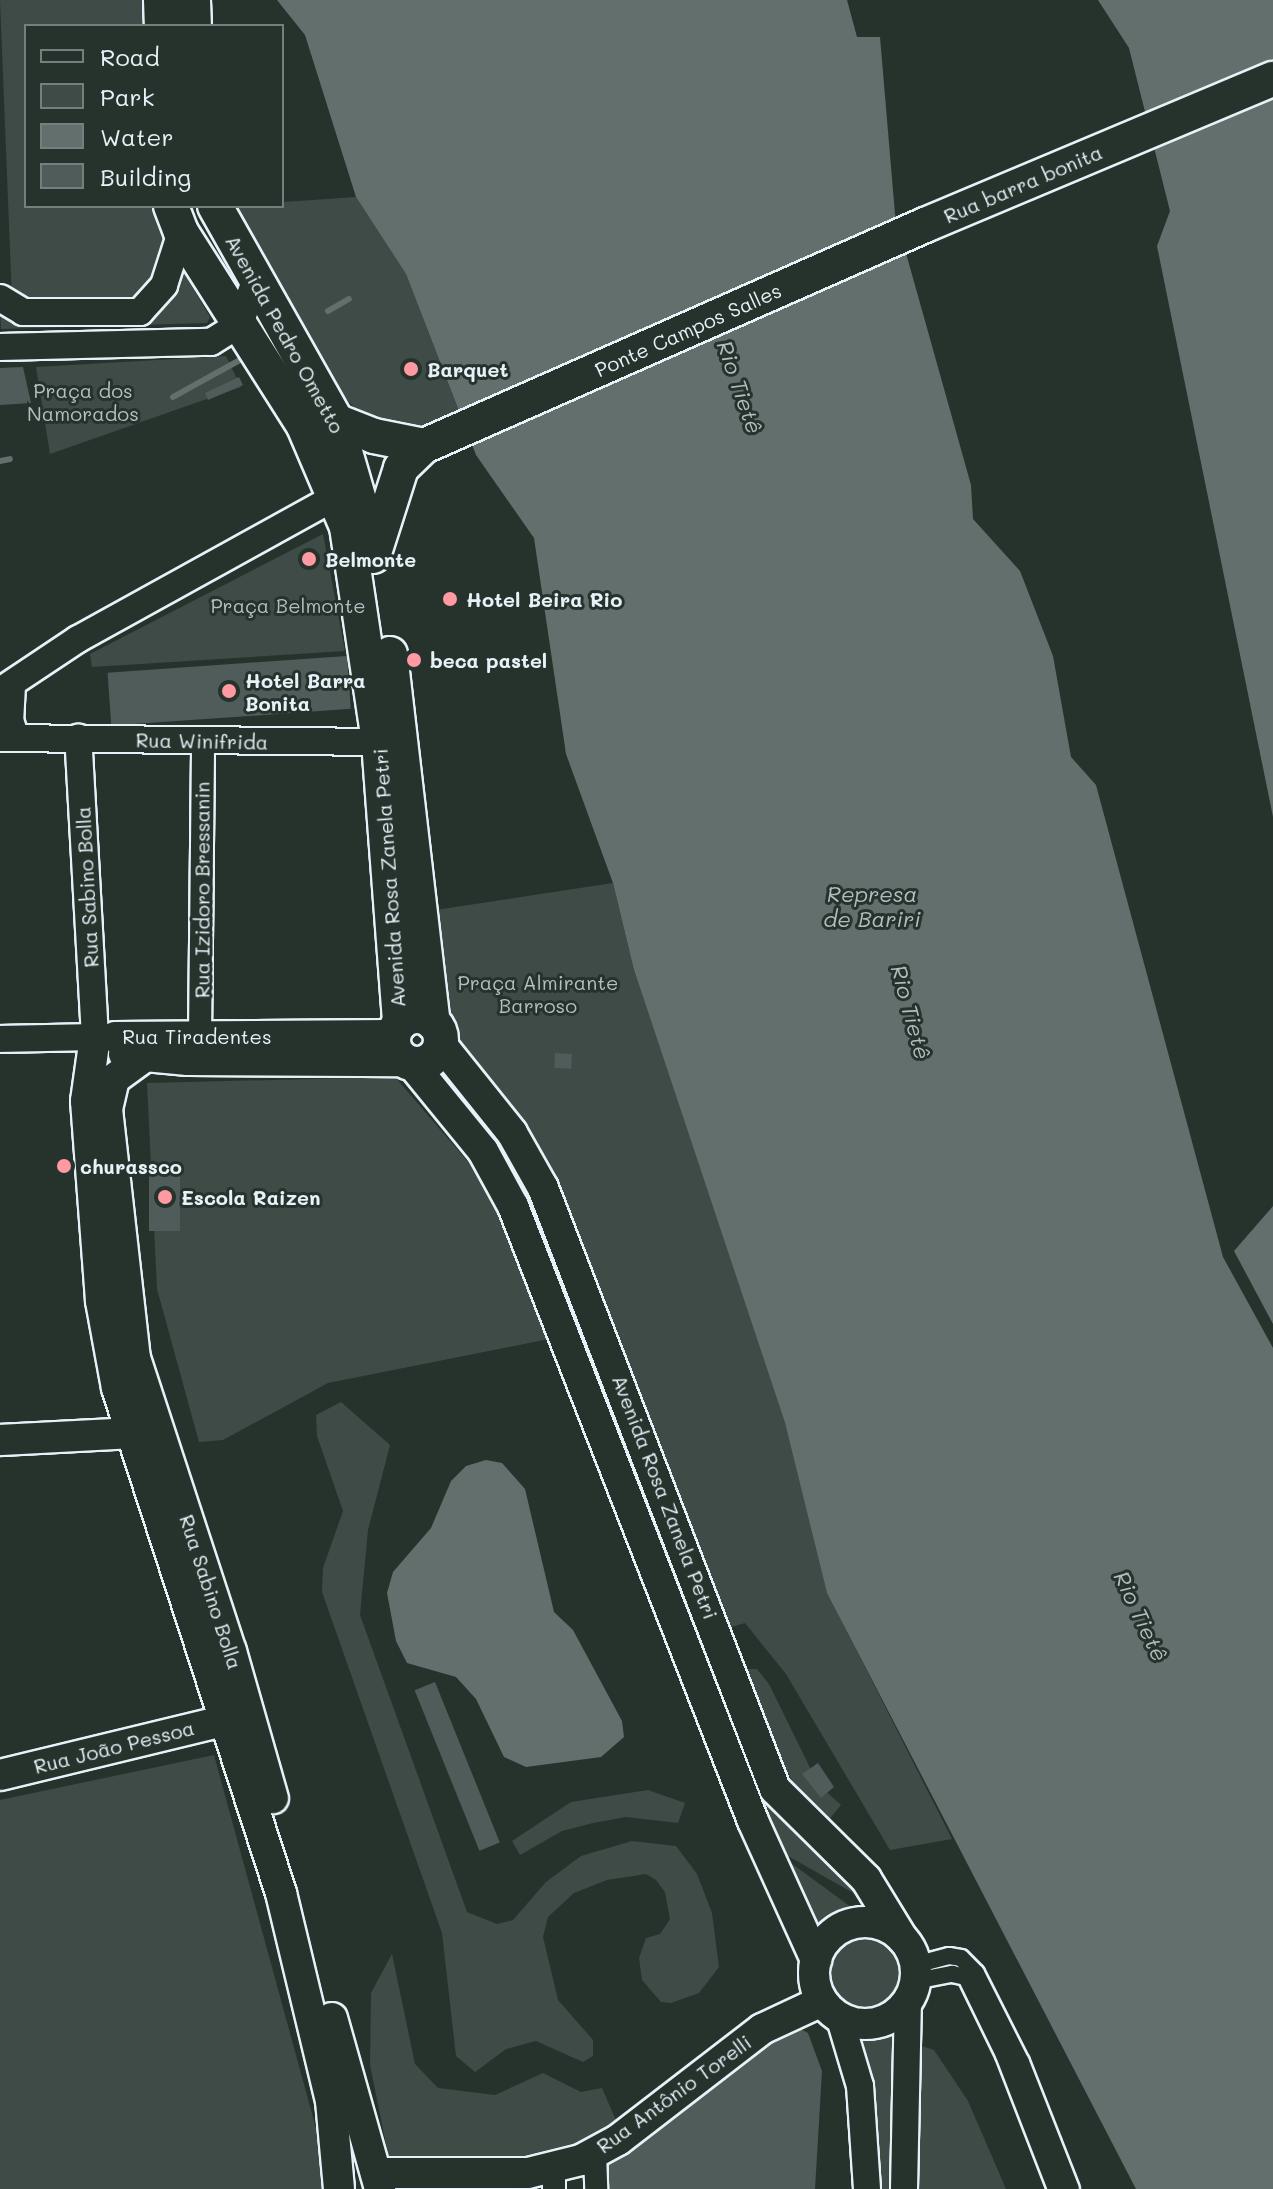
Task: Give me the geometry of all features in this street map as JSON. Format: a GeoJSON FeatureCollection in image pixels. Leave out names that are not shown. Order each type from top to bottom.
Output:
{"type":"FeatureCollection","features":[{"type":"Feature","properties":{"kind":"main road"},"geometry":{"type":"LineString","coordinates":[[161,0],[162,24]]}},
{"type":"Feature","properties":{"kind":"main road"},"geometry":{"type":"LineString","coordinates":[[193,0],[194,24]]}},
{"type":"Feature","properties":{"kind":"main road","name":"Rua barra bonita"},"geometry":{"type":"LineString","coordinates":[[925,225],[1273,79]]}},
{"type":"Feature","properties":{"kind":"main road","name":"Avenida Pedro Ometto"},"geometry":{"type":"LineString","coordinates":[[214,208],[256,278],[267,342],[337,496]]}},
{"type":"Feature","properties":{"kind":"main road","name":"Avenida Pedro Ometto"},"geometry":{"type":"LineString","coordinates":[[176,214],[267,342],[336,421],[373,556]]}},
{"type":"Feature","properties":{"kind":"main road","name":"Ponte Campos Salles"},"geometry":{"type":"LineString","coordinates":[[437,440],[925,225]]}},
{"type":"Feature","properties":{"kind":"main road"},"geometry":{"type":"LineString","coordinates":[[336,421],[374,436],[437,440]]}},
{"type":"Feature","properties":{"kind":"main road"},"geometry":{"type":"LineString","coordinates":[[373,556],[401,468],[437,440]]}},
{"type":"Feature","properties":{"kind":"main road","name":"Avenida Rosa Zanela Petri"},"geometry":{"type":"LineString","coordinates":[[337,496],[391,742]]}},
{"type":"Feature","properties":{"kind":"main road","name":"Avenida Rosa Zanela Petri"},"geometry":{"type":"LineString","coordinates":[[373,556],[414,1042],[499,1175],[690,1654],[753,1821],[816,1960]]}},
{"type":"Feature","properties":{"kind":"main road"},"geometry":{"type":"LineString","coordinates":[[95,1037],[121,1053],[144,1057]]}},
{"type":"Feature","properties":{"kind":"main road","name":"Rua Tiradentes"},"geometry":{"type":"LineString","coordinates":[[95,1037],[414,1042]]}},
{"type":"Feature","properties":{"kind":"main road","name":"Rua Sabino Bolla"},"geometry":{"type":"LineString","coordinates":[[95,1037],[86,1101],[101,1301],[117,1388],[146,1434],[231,1651],[377,2178]]}},
{"type":"Feature","properties":{"kind":"main road","name":"Avenida Rosa Zanela Petri"},"geometry":{"type":"LineString","coordinates":[[414,1042],[512,1133],[543,1188],[779,1797],[866,1879],[902,1938]]}},
{"type":"Feature","properties":{"kind":"main road","name":"Rua Tiradentes"},"geometry":{"type":"LineString","coordinates":[[144,1057],[414,1042]]}},
{"type":"Feature","properties":{"kind":"main road","name":"Rua Sabino Bolla"},"geometry":{"type":"LineString","coordinates":[[144,1057],[114,1079],[107,1109],[146,1434],[227,1720],[281,1893],[319,2045],[342,2189]]}},
{"type":"Feature","properties":{"kind":"main road"},"geometry":{"type":"LineString","coordinates":[[0,1440],[146,1434]]}},
{"type":"Feature","properties":{"kind":"main road"},"geometry":{"type":"LineString","coordinates":[[690,1654],[720,1642]]}},
{"type":"Feature","properties":{"kind":"main road","name":"Rua João Pessoa"},"geometry":{"type":"LineString","coordinates":[[0,1775],[227,1720]]}},
{"type":"Feature","properties":{"kind":"main road"},"geometry":{"type":"LineString","coordinates":[[853,1924],[888,1927],[902,1938],[913,1982],[884,2021],[868,2024],[831,2010],[816,1985],[816,1960],[836,1931],[853,1924]]}},
{"type":"Feature","properties":{"kind":"main road","name":"Rua Antônio Torelli"},"geometry":{"type":"LineString","coordinates":[[342,2189],[364,2178],[554,2179],[595,2153],[762,2029],[831,2010]]}},
{"type":"Feature","properties":{"kind":"main road"},"geometry":{"type":"LineString","coordinates":[[336,2146],[377,2178]]}},
{"type":"Feature","properties":{"kind":"street"},"geometry":{"type":"LineString","coordinates":[[0,298],[23,312],[140,312],[164,285],[176,214]]}},
{"type":"Feature","properties":{"kind":"street"},"geometry":{"type":"LineString","coordinates":[[0,347],[194,345],[221,339],[267,342]]}},
{"type":"Feature","properties":{"kind":"street"},"geometry":{"type":"LineString","coordinates":[[8,738],[6,688],[78,639],[337,496]]}},
{"type":"Feature","properties":{"kind":"street","name":"Rua Sabino Bolla"},"geometry":{"type":"LineString","coordinates":[[78,737],[95,1037]]}},
{"type":"Feature","properties":{"kind":"street","name":"Rua Winifrida"},"geometry":{"type":"LineString","coordinates":[[8,738],[391,742]]}},
{"type":"Feature","properties":{"kind":"street","name":"Rua Izidoro Bressanin"},"geometry":{"type":"LineString","coordinates":[[200,1037],[203,742]]}},
{"type":"Feature","properties":{"kind":"street","name":"Rua Tiradentes"},"geometry":{"type":"LineString","coordinates":[[0,1039],[95,1037]]}},
{"type":"Feature","properties":{"kind":"street"},"geometry":{"type":"LineString","coordinates":[[913,1982],[949,1956],[961,1958],[976,1973],[1021,2062],[1071,2189]]}},
{"type":"Feature","properties":{"kind":"street"},"geometry":{"type":"LineString","coordinates":[[913,1982],[952,1974],[966,1977],[1004,2055],[1056,2189]]}},
{"type":"Feature","properties":{"kind":"street"},"geometry":{"type":"LineString","coordinates":[[904,2189],[913,1982]]}},
{"type":"Feature","properties":{"kind":"street"},"geometry":{"type":"LineString","coordinates":[[831,2010],[860,2086],[867,2189]]}},
{"type":"Feature","properties":{"kind":"street"},"geometry":{"type":"LineString","coordinates":[[595,2153],[596,2189]]}},
{"type":"Feature","properties":{"kind":"green space"},"geometry":{"type":"Polygon","coordinates":[[[0,0],[158,0],[159,24],[24,24],[24,208],[170,208],[162,275],[138,298],[12,300],[0,0]]]}},
{"type":"Feature","properties":{"kind":"green space"},"geometry":{"type":"Polygon","coordinates":[[[356,197],[406,274],[463,422],[432,435],[374,427],[340,393],[228,208],[284,208],[284,202],[356,197]]]}},
{"type":"Feature","properties":{"kind":"green space"},"geometry":{"type":"Polygon","coordinates":[[[176,260],[210,317],[207,323],[1,329],[0,306],[135,318],[176,260]]]}},
{"type":"Feature","properties":{"kind":"green space","name":"Praça dos Namorados"},"geometry":{"type":"Polygon","coordinates":[[[226,356],[241,387],[50,454],[36,367],[226,356]]]}},
{"type":"Feature","properties":{"kind":"green space","name":"Praça Belmonte"},"geometry":{"type":"Polygon","coordinates":[[[323,534],[345,651],[92,667],[90,654],[323,534]]]}},
{"type":"Feature","properties":{"kind":"green space","name":"Praça Almirante Barroso"},"geometry":{"type":"Polygon","coordinates":[[[613,883],[634,970],[785,1423],[827,1592],[952,1839],[890,1850],[786,1674],[745,1623],[721,1630],[552,1195],[441,1030],[422,912],[613,883]]]}},
{"type":"Feature","properties":{"kind":"green space"},"geometry":{"type":"Polygon","coordinates":[[[395,1077],[494,1192],[549,1339],[328,1383],[223,1440],[199,1442],[157,1289],[147,1083],[395,1077]]]}},
{"type":"Feature","properties":{"kind":"green space"},"geometry":{"type":"Polygon","coordinates":[[[341,1402],[390,1445],[368,1530],[360,1615],[467,1912],[497,1924],[513,1920],[546,1882],[581,1856],[632,1841],[676,1846],[697,1874],[712,1913],[719,1967],[699,1993],[671,2003],[661,2002],[642,1980],[639,1958],[646,1938],[660,1934],[670,1919],[665,1892],[656,1880],[646,1874],[607,1880],[574,1893],[548,1917],[543,1937],[558,2000],[593,2040],[593,2056],[583,2062],[536,2041],[506,2049],[475,2072],[456,2056],[442,1933],[322,1592],[323,1568],[343,1511],[317,1436],[316,1415],[341,1402]]]}},
{"type":"Feature","properties":{"kind":"green space"},"geometry":{"type":"Polygon","coordinates":[[[719,1654],[765,1780],[854,1876],[862,1898],[781,1852],[698,1662],[719,1654]]]}},
{"type":"Feature","properties":{"kind":"green space"},"geometry":{"type":"Polygon","coordinates":[[[748,1669],[757,1669],[769,1684],[818,1784],[841,1805],[827,1822],[798,1794],[766,1727],[748,1669]]]}},
{"type":"Feature","properties":{"kind":"green space"},"geometry":{"type":"Polygon","coordinates":[[[214,1755],[323,2154],[323,2189],[0,2189],[0,1800],[214,1755]]]}},
{"type":"Feature","properties":{"kind":"green space"},"geometry":{"type":"Polygon","coordinates":[[[648,1790],[685,1803],[678,1823],[626,1817],[593,1823],[562,1831],[520,1855],[512,1841],[571,1802],[648,1790]]]}},
{"type":"Feature","properties":{"kind":"green space"},"geometry":{"type":"Polygon","coordinates":[[[780,1855],[855,1910],[852,1924],[815,1946],[780,1855]]]}},
{"type":"Feature","properties":{"kind":"green space"},"geometry":{"type":"Polygon","coordinates":[[[866,1928],[883,1932],[897,1941],[906,1955],[910,1972],[906,1989],[897,2003],[883,2012],[866,2016],[849,2012],[835,2003],[826,1989],[822,1972],[826,1955],[835,1941],[849,1932],[866,1928]]]}},
{"type":"Feature","properties":{"kind":"green space"},"geometry":{"type":"Polygon","coordinates":[[[392,1954],[415,2064],[438,2088],[495,2095],[543,2073],[581,2092],[602,2088],[620,2130],[538,2164],[390,2164],[370,2065],[371,1993],[392,1954]]]}},
{"type":"Feature","properties":{"kind":"green space"},"geometry":{"type":"Polygon","coordinates":[[[900,2019],[896,2189],[872,2189],[849,2029],[864,2033],[900,2019]]]}},
{"type":"Feature","properties":{"kind":"green space"},"geometry":{"type":"Polygon","coordinates":[[[913,2043],[934,2050],[968,2101],[1006,2189],[908,2189],[913,2043]]]}},
{"type":"Feature","properties":{"kind":"water","name":"Represa de Bariri"},"geometry":{"type":"Polygon","coordinates":[[[277,0],[847,0],[857,37],[880,37],[895,214],[971,485],[973,519],[1020,571],[1053,656],[1071,757],[1096,785],[1223,1257],[1273,1348],[1273,2189],[1136,2189],[827,1593],[785,1423],[634,970],[613,883],[566,754],[534,538],[476,455],[406,274],[356,197],[305,35],[277,0]]]}},
{"type":"Feature","properties":{"kind":"water"},"geometry":{"type":"Polygon","coordinates":[[[1098,0],[1273,0],[1273,817],[1157,246],[1170,211],[1129,48],[1098,0]]]}},
{"type":"Feature","properties":{"kind":"water"},"geometry":{"type":"Polygon","coordinates":[[[1273,1206],[1273,1324],[1234,1251],[1273,1206]]]}},
{"type":"Feature","properties":{"kind":"water"},"geometry":{"type":"Polygon","coordinates":[[[486,1460],[502,1463],[525,1489],[554,1612],[573,1630],[622,1721],[624,1737],[601,1757],[526,1767],[504,1757],[476,1699],[456,1677],[407,1663],[396,1641],[387,1593],[393,1572],[431,1528],[451,1481],[466,1466],[486,1460]]]}},
{"type":"Feature","properties":{"kind":"building"},"geometry":{"type":"Polygon","coordinates":[[[23,367],[31,403],[0,405],[0,368],[23,367]]]}},
{"type":"Feature","properties":{"kind":"building"},"geometry":{"type":"Polygon","coordinates":[[[239,377],[243,385],[208,400],[205,393],[239,377]]]}},
{"type":"Feature","properties":{"kind":"building","name":"Hotel Barra Bonita"},"geometry":{"type":"Polygon","coordinates":[[[347,656],[351,709],[111,726],[108,673],[347,656]]]}},
{"type":"Feature","properties":{"kind":"building"},"geometry":{"type":"Polygon","coordinates":[[[555,1053],[572,1054],[571,1069],[554,1068],[555,1053]]]}},
{"type":"Feature","properties":{"kind":"building","name":"Escola Raizen"},"geometry":{"type":"Polygon","coordinates":[[[149,1164],[180,1164],[180,1231],[149,1231],[149,1164]]]}},
{"type":"Feature","properties":{"kind":"building"},"geometry":{"type":"Polygon","coordinates":[[[435,1682],[500,1842],[479,1851],[415,1690],[435,1682]]]}},
{"type":"Feature","properties":{"kind":"building"},"geometry":{"type":"Polygon","coordinates":[[[818,1763],[834,1787],[821,1798],[802,1774],[818,1763]]]}},
{"type":"Feature","properties":{"kind":"building"},"geometry":{"type":"Polygon","coordinates":[[[793,2025],[808,2033],[822,2071],[815,2189],[608,2189],[607,2156],[793,2025]]]}},
{"type":"Feature","properties":{"kind":"waterway"},"geometry":{"type":"LineString","coordinates":[[328,311],[349,299]]}},
{"type":"Feature","properties":{"kind":"waterway"},"geometry":{"type":"LineString","coordinates":[[173,397],[247,356]]}},
{"type":"Feature","properties":{"kind":"waterway"},"geometry":{"type":"LineString","coordinates":[[0,461],[10,459]]}},
{"type":"Feature","properties":{"kind":"place","name":"Barquet"},"geometry":{"type":"Point","coordinates":[411,369]}},
{"type":"Feature","properties":{"kind":"place","name":"Belmonte"},"geometry":{"type":"Point","coordinates":[309,559]}},
{"type":"Feature","properties":{"kind":"place","name":"Hotel Beira Rio"},"geometry":{"type":"Point","coordinates":[450,599]}},
{"type":"Feature","properties":{"kind":"place","name":"beca pastel"},"geometry":{"type":"Point","coordinates":[414,660]}},
{"type":"Feature","properties":{"kind":"place","name":"Hotel Barra Bonita"},"geometry":{"type":"Point","coordinates":[229,691]}},
{"type":"Feature","properties":{"kind":"place","name":"churassco"},"geometry":{"type":"Point","coordinates":[64,1166]}},
{"type":"Feature","properties":{"kind":"place","name":"Escola Raizen"},"geometry":{"type":"Point","coordinates":[165,1197]}},
{"type":"Feature","properties":{"kind":"water label","name":"Rio Tietê"},"geometry":{"type":"Point","coordinates":[740,387]}},
{"type":"Feature","properties":{"kind":"water label","name":"Rio Tietê"},"geometry":{"type":"Point","coordinates":[911,1012]}},
{"type":"Feature","properties":{"kind":"water label","name":"Rio Tietê"},"geometry":{"type":"Point","coordinates":[1141,1616]}}]}
